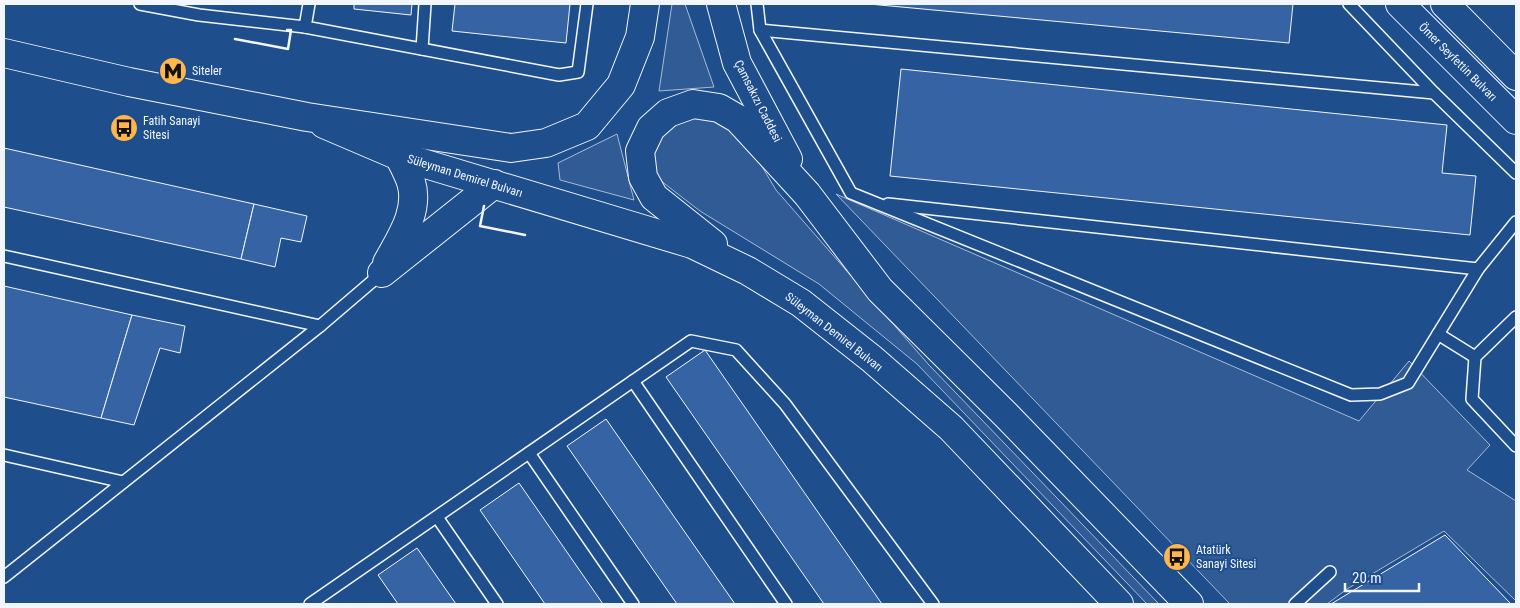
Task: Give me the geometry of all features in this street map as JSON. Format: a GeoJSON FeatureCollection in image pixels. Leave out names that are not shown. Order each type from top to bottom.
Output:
{"type":"FeatureCollection","features":[{"type":"Feature","properties":{"kind":"street","name":"Süleyman Demirel Bulvarı"},"geometry":{"type":"LineString","coordinates":[[11,54],[129,82],[307,117],[511,148],[546,143],[587,126],[621,85],[640,36],[646,4]]}},
{"type":"Feature","properties":{"kind":"street","name":"Çamsakızı Caddesi"},"geometry":{"type":"LineString","coordinates":[[722,4],[737,63],[806,194]]}},
{"type":"Feature","properties":{"kind":"street","name":"Ömer Seyfettin Bulvarı"},"geometry":{"type":"LineString","coordinates":[[1400,4],[1516,120]]}},
{"type":"Feature","properties":{"kind":"street"},"geometry":{"type":"LineString","coordinates":[[1445,4],[1516,76]]}},
{"type":"Feature","properties":{"kind":"street"},"geometry":{"type":"LineString","coordinates":[[748,271],[654,197],[643,177],[640,151],[651,128],[668,113],[693,104],[719,108],[738,119],[806,194],[880,290],[1189,604]]}},
{"type":"Feature","properties":{"kind":"street","name":"Süleyman Demirel Bulvarı"},"geometry":{"type":"LineString","coordinates":[[307,117],[399,156],[692,244],[748,271],[801,304],[872,359],[951,428],[1119,604]]}},
{"type":"Feature","properties":{"kind":"street"},"geometry":{"type":"LineString","coordinates":[[382,272],[408,225],[414,198],[411,182],[399,156]]}},
{"type":"Feature","properties":{"kind":"street"},"geometry":{"type":"LineString","coordinates":[[382,272],[494,184]]}},
{"type":"Feature","properties":{"kind":"lane"},"geometry":{"type":"LineString","coordinates":[[140,4],[199,15],[305,26],[559,75],[578,72],[587,4]]}},
{"type":"Feature","properties":{"kind":"lane"},"geometry":{"type":"LineString","coordinates":[[305,26],[308,4]]}},
{"type":"Feature","properties":{"kind":"lane"},"geometry":{"type":"LineString","coordinates":[[422,49],[425,4]]}},
{"type":"Feature","properties":{"kind":"lane"},"geometry":{"type":"LineString","coordinates":[[757,4],[760,30],[851,193],[1350,395],[1380,394],[1408,383],[1478,269],[1516,222]]}},
{"type":"Feature","properties":{"kind":"lane"},"geometry":{"type":"LineString","coordinates":[[1349,4],[1434,93],[1516,173]]}},
{"type":"Feature","properties":{"kind":"lane"},"geometry":{"type":"LineString","coordinates":[[760,30],[1434,93]]}},
{"type":"Feature","properties":{"kind":"lane"},"geometry":{"type":"LineString","coordinates":[[874,202],[1478,269]]}},
{"type":"Feature","properties":{"kind":"lane"},"geometry":{"type":"LineString","coordinates":[[4,256],[320,326]]}},
{"type":"Feature","properties":{"kind":"lane"},"geometry":{"type":"LineString","coordinates":[[4,577],[320,326],[382,272]]}},
{"type":"Feature","properties":{"kind":"lane"},"geometry":{"type":"LineString","coordinates":[[1516,317],[1475,357],[1472,399],[1516,446]]}},
{"type":"Feature","properties":{"kind":"lane"},"geometry":{"type":"LineString","coordinates":[[1438,334],[1475,357]]}},
{"type":"Feature","properties":{"kind":"lane"},"geometry":{"type":"LineString","coordinates":[[310,604],[326,600],[437,517],[691,341],[736,350],[785,404],[933,604]]}},
{"type":"Feature","properties":{"kind":"lane"},"geometry":{"type":"LineString","coordinates":[[633,381],[786,604]]}},
{"type":"Feature","properties":{"kind":"lane"},"geometry":{"type":"LineString","coordinates":[[529,453],[634,604]]}},
{"type":"Feature","properties":{"kind":"lane"},"geometry":{"type":"LineString","coordinates":[[4,454],[123,482]]}},
{"type":"Feature","properties":{"kind":"lane"},"geometry":{"type":"LineString","coordinates":[[437,517],[497,604]]}},
{"type":"Feature","properties":{"kind":"lane"},"geometry":{"type":"LineString","coordinates":[[1295,604],[1330,572]]}},
{"type":"Feature","properties":{"kind":"shaded area"},"geometry":{"type":"Polygon","coordinates":[[[672,4],[685,4],[714,87],[659,91],[672,4]]]}},
{"type":"Feature","properties":{"kind":"shaded area"},"geometry":{"type":"Polygon","coordinates":[[[701,115],[723,119],[745,138],[776,190],[929,365],[1159,604],[1147,604],[917,364],[819,284],[700,211],[652,174],[652,153],[658,134],[674,121],[701,115]]]}},
{"type":"Feature","properties":{"kind":"shaded area"},"geometry":{"type":"Polygon","coordinates":[[[617,134],[634,200],[560,180],[558,163],[617,134]]]}},
{"type":"Feature","properties":{"kind":"shaded area"},"geometry":{"type":"Polygon","coordinates":[[[836,194],[1359,421],[1409,361],[1490,445],[1467,470],[1516,501],[1516,601],[1444,531],[1347,589],[1327,604],[1230,604],[836,194]]]}},
{"type":"Feature","properties":{"kind":"building"},"geometry":{"type":"Polygon","coordinates":[[[354,4],[412,4],[411,15],[354,9],[354,4]]]}},
{"type":"Feature","properties":{"kind":"building"},"geometry":{"type":"Polygon","coordinates":[[[455,4],[570,4],[566,43],[452,31],[455,4]]]}},
{"type":"Feature","properties":{"kind":"building"},"geometry":{"type":"Polygon","coordinates":[[[869,4],[1293,4],[1289,43],[869,4]]]}},
{"type":"Feature","properties":{"kind":"building"},"geometry":{"type":"Polygon","coordinates":[[[901,69],[1447,125],[1442,173],[1476,176],[1470,235],[890,176],[901,69]]]}},
{"type":"Feature","properties":{"kind":"building"},"geometry":{"type":"Polygon","coordinates":[[[4,148],[254,204],[241,259],[4,207],[4,148]]]}},
{"type":"Feature","properties":{"kind":"building"},"geometry":{"type":"Polygon","coordinates":[[[254,204],[307,216],[301,242],[281,238],[275,267],[241,259],[254,204]]]}},
{"type":"Feature","properties":{"kind":"building"},"geometry":{"type":"Polygon","coordinates":[[[4,286],[132,315],[101,418],[4,397],[4,286]]]}},
{"type":"Feature","properties":{"kind":"building"},"geometry":{"type":"Polygon","coordinates":[[[132,315],[185,326],[180,353],[160,348],[134,425],[101,418],[132,315]]]}},
{"type":"Feature","properties":{"kind":"building"},"geometry":{"type":"Polygon","coordinates":[[[705,350],[882,604],[824,604],[666,377],[705,350]]]}},
{"type":"Feature","properties":{"kind":"building"},"geometry":{"type":"Polygon","coordinates":[[[606,419],[735,604],[677,604],[567,446],[606,419]]]}},
{"type":"Feature","properties":{"kind":"building"},"geometry":{"type":"Polygon","coordinates":[[[519,483],[603,604],[545,604],[480,510],[519,483]]]}},
{"type":"Feature","properties":{"kind":"building"},"geometry":{"type":"Polygon","coordinates":[[[1445,535],[1511,604],[1331,604],[1445,535]]]}},
{"type":"Feature","properties":{"kind":"building"},"geometry":{"type":"Polygon","coordinates":[[[417,548],[456,604],[398,604],[378,575],[417,548]]]}},
{"type":"Feature","properties":{"kind":"wall"},"geometry":{"type":"LineString","coordinates":[[235,39],[288,49],[291,30],[287,30]]}},
{"type":"Feature","properties":{"kind":"wall"},"geometry":{"type":"LineString","coordinates":[[484,206],[480,226],[525,235]]}},
{"type":"Feature","properties":{"kind":"place","name":"Siteler"},"geometry":{"type":"Point","coordinates":[173,71]}},
{"type":"Feature","properties":{"kind":"place","name":"Fatih Sanayi Sitesi"},"geometry":{"type":"Point","coordinates":[124,128]}},
{"type":"Feature","properties":{"kind":"place","name":"Atatürk Sanayi Sitesi"},"geometry":{"type":"Point","coordinates":[1177,557]}}]}
